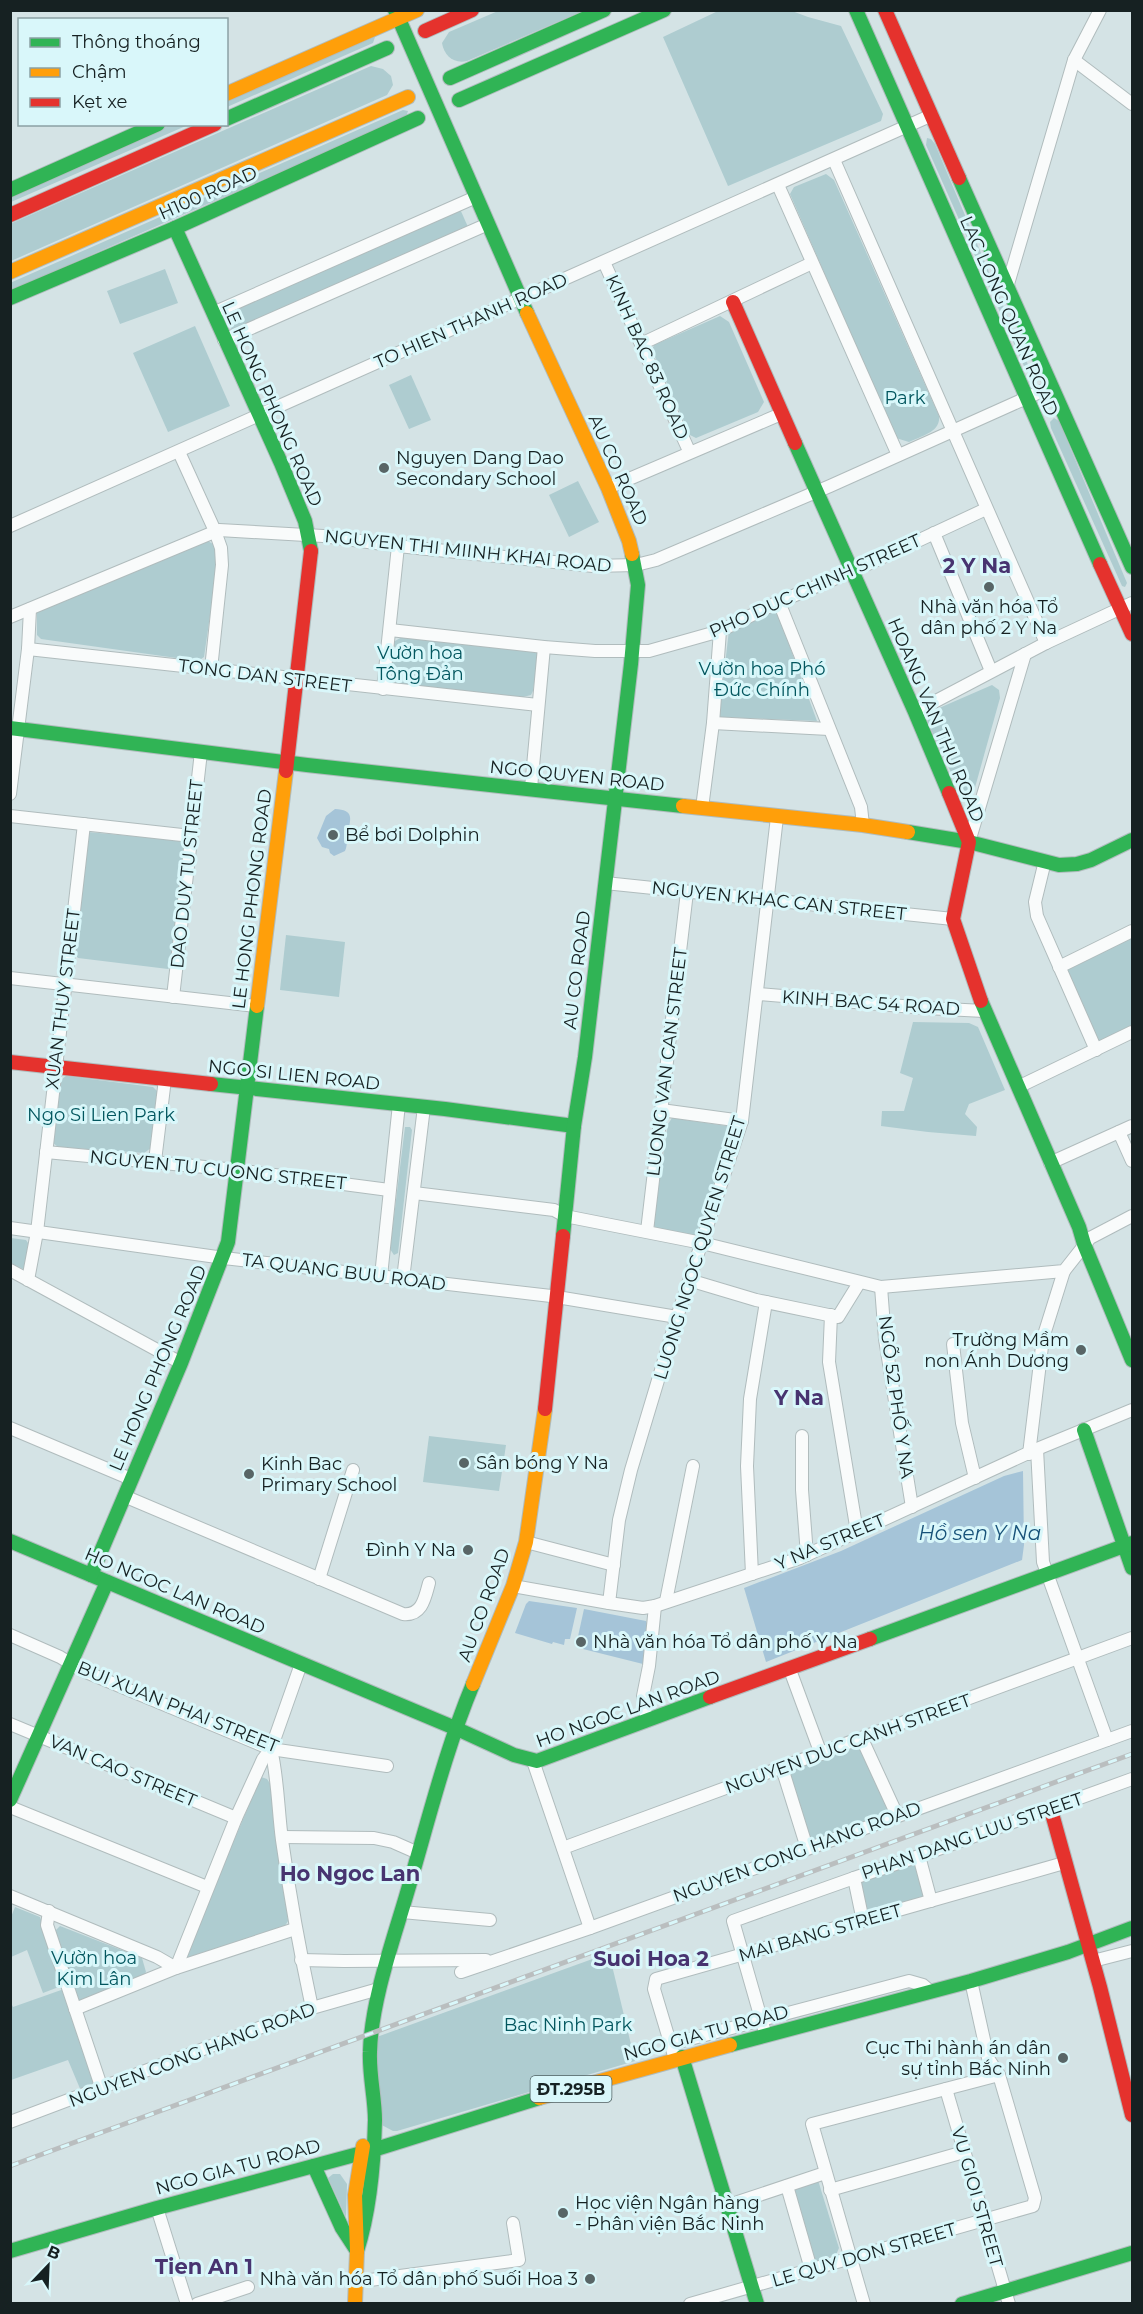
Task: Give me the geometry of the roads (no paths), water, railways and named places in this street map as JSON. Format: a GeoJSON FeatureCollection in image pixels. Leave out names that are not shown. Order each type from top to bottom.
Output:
{"type":"FeatureCollection","features":[{"type":"Feature","properties":{"kind":"main road"},"geometry":{"type":"LineString","coordinates":[[228,93],[397,14],[417,10]]}},
{"type":"Feature","properties":{"kind":"main road"},"geometry":{"type":"LineString","coordinates":[[426,31],[472,10]]}},
{"type":"Feature","properties":{"kind":"main road"},"geometry":{"type":"LineString","coordinates":[[450,78],[604,10]]}},
{"type":"Feature","properties":{"kind":"main road"},"geometry":{"type":"LineString","coordinates":[[459,100],[664,10]]}},
{"type":"Feature","properties":{"kind":"main road","name":"LAC LONG QUAN ROAD"},"geometry":{"type":"LineString","coordinates":[[856,10],[1026,399],[1127,606],[1132,634]]}},
{"type":"Feature","properties":{"kind":"main road","name":"LAC LONG QUAN ROAD"},"geometry":{"type":"LineString","coordinates":[[885,10],[1132,567]]}},
{"type":"Feature","properties":{"kind":"main road","name":"AU CO ROAD"},"geometry":{"type":"LineString","coordinates":[[368,2151],[375,2119],[370,2052],[375,2015],[388,1959],[455,1728],[513,1586],[525,1542],[543,1430],[574,1126],[585,1057],[638,585],[636,565],[629,541],[608,488],[488,224],[397,14]]}},
{"type":"Feature","properties":{"kind":"main road"},"geometry":{"type":"LineString","coordinates":[[228,118],[387,48]]}},
{"type":"Feature","properties":{"kind":"main road","name":"H100 ROAD"},"geometry":{"type":"LineString","coordinates":[[10,272],[408,97]]}},
{"type":"Feature","properties":{"kind":"main road","name":"H100 ROAD"},"geometry":{"type":"LineString","coordinates":[[10,298],[176,228],[418,118]]}},
{"type":"Feature","properties":{"kind":"main road"},"geometry":{"type":"LineString","coordinates":[[10,190],[154,126]]}},
{"type":"Feature","properties":{"kind":"main road"},"geometry":{"type":"LineString","coordinates":[[10,215],[210,126]]}},
{"type":"Feature","properties":{"kind":"main road","name":"LE HONG PHONG ROAD"},"geometry":{"type":"LineString","coordinates":[[90,1575],[181,1363],[224,1258],[228,1242],[311,548],[281,463],[224,340],[176,228]]}},
{"type":"Feature","properties":{"kind":"main road","name":"HOANG VAN THU ROAD"},"geometry":{"type":"LineString","coordinates":[[733,302],[915,712],[969,842],[953,919]]}},
{"type":"Feature","properties":{"kind":"main road","name":"NGO QUYEN ROAD"},"geometry":{"type":"LineString","coordinates":[[14,728],[287,763],[863,825],[969,842],[1059,865],[1077,864],[1132,840]]}},
{"type":"Feature","properties":{"kind":"main road"},"geometry":{"type":"LineString","coordinates":[[953,919],[984,1011],[1079,1227],[1132,1360]]}},
{"type":"Feature","properties":{"kind":"main road","name":"NGO SI LIEN ROAD"},"geometry":{"type":"LineString","coordinates":[[10,1062],[399,1104],[574,1126]]}},
{"type":"Feature","properties":{"kind":"main road"},"geometry":{"type":"LineString","coordinates":[[1084,1430],[1129,1544],[1132,1568]]}},
{"type":"Feature","properties":{"kind":"main road","name":"HO NGOC LAN ROAD"},"geometry":{"type":"LineString","coordinates":[[10,1541],[514,1755],[533,1761],[546,1760],[1129,1544]]}},
{"type":"Feature","properties":{"kind":"main road"},"geometry":{"type":"LineString","coordinates":[[10,1800],[107,1582]]}},
{"type":"Feature","properties":{"kind":"main road"},"geometry":{"type":"LineString","coordinates":[[1051,1810],[1093,1961],[1132,2115]]}},
{"type":"Feature","properties":{"kind":"main road","name":"NGO GIA TU ROAD"},"geometry":{"type":"LineString","coordinates":[[10,2251],[157,2208],[368,2151],[535,2099],[679,2058],[971,1981],[1047,1959],[1132,1928]]}},
{"type":"Feature","properties":{"kind":"main road","name":"AU CO ROAD"},"geometry":{"type":"LineString","coordinates":[[368,2151],[360,2053],[364,2015],[388,1959]]}},
{"type":"Feature","properties":{"kind":"main road"},"geometry":{"type":"LineString","coordinates":[[679,2058],[757,2304]]}},
{"type":"Feature","properties":{"kind":"main road"},"geometry":{"type":"LineString","coordinates":[[355,2304],[357,2251],[355,2195],[368,2151]]}},
{"type":"Feature","properties":{"kind":"main road"},"geometry":{"type":"LineString","coordinates":[[314,2166],[342,2228],[357,2251]]}},
{"type":"Feature","properties":{"kind":"main road"},"geometry":{"type":"LineString","coordinates":[[962,2304],[1007,2297],[1132,2253]]}},
{"type":"Feature","properties":{"kind":"street"},"geometry":{"type":"LineString","coordinates":[[1008,284],[1074,60],[1100,10]]}},
{"type":"Feature","properties":{"kind":"street"},"geometry":{"type":"LineString","coordinates":[[1074,60],[1132,104]]}},
{"type":"Feature","properties":{"kind":"street","name":"TO HIEN THANH ROAD"},"geometry":{"type":"LineString","coordinates":[[10,526],[260,417],[932,115]]}},
{"type":"Feature","properties":{"kind":"street"},"geometry":{"type":"LineString","coordinates":[[834,160],[1046,643]]}},
{"type":"Feature","properties":{"kind":"street"},"geometry":{"type":"LineString","coordinates":[[778,184],[898,455]]}},
{"type":"Feature","properties":{"kind":"street"},"geometry":{"type":"LineString","coordinates":[[213,313],[476,196]]}},
{"type":"Feature","properties":{"kind":"street"},"geometry":{"type":"LineString","coordinates":[[224,340],[488,224]]}},
{"type":"Feature","properties":{"kind":"street","name":"KINH BAC 83 ROAD"},"geometry":{"type":"LineString","coordinates":[[604,262],[689,451]]}},
{"type":"Feature","properties":{"kind":"street"},"geometry":{"type":"LineString","coordinates":[[641,344],[812,263]]}},
{"type":"Feature","properties":{"kind":"street","name":"NGUYEN THI MIINH KHAI ROAD"},"geometry":{"type":"LineString","coordinates":[[10,617],[215,531],[308,535],[592,566],[636,565],[656,560],[816,492],[1051,387]]}},
{"type":"Feature","properties":{"kind":"street"},"geometry":{"type":"LineString","coordinates":[[608,488],[689,451],[781,414]]}},
{"type":"Feature","properties":{"kind":"street"},"geometry":{"type":"LineString","coordinates":[[179,452],[215,531],[222,562],[211,669]]}},
{"type":"Feature","properties":{"kind":"street","name":"PHO DUC CHINH STREET"},"geometry":{"type":"LineString","coordinates":[[390,630],[544,647],[632,652],[669,647],[720,631],[986,509]]}},
{"type":"Feature","properties":{"kind":"street"},"geometry":{"type":"LineString","coordinates":[[934,533],[990,671]]}},
{"type":"Feature","properties":{"kind":"street"},"geometry":{"type":"LineString","coordinates":[[383,689],[398,546]]}},
{"type":"Feature","properties":{"kind":"street"},"geometry":{"type":"LineString","coordinates":[[779,602],[861,807],[863,825]]}},
{"type":"Feature","properties":{"kind":"street"},"geometry":{"type":"LineString","coordinates":[[915,712],[1046,643],[1127,606]]}},
{"type":"Feature","properties":{"kind":"street"},"geometry":{"type":"LineString","coordinates":[[10,794],[14,728],[28,649],[30,609]]}},
{"type":"Feature","properties":{"kind":"street"},"geometry":{"type":"LineString","coordinates":[[702,808],[713,723],[720,631]]}},
{"type":"Feature","properties":{"kind":"street"},"geometry":{"type":"LineString","coordinates":[[531,788],[544,647]]}},
{"type":"Feature","properties":{"kind":"street","name":"TONG DAN STREET"},"geometry":{"type":"LineString","coordinates":[[28,649],[538,705]]}},
{"type":"Feature","properties":{"kind":"street"},"geometry":{"type":"LineString","coordinates":[[969,842],[1025,654]]}},
{"type":"Feature","properties":{"kind":"street"},"geometry":{"type":"LineString","coordinates":[[713,723],[829,729]]}},
{"type":"Feature","properties":{"kind":"street","name":"DAO DUY TU STREET"},"geometry":{"type":"LineString","coordinates":[[173,997],[201,752]]}},
{"type":"Feature","properties":{"kind":"street"},"geometry":{"type":"LineString","coordinates":[[10,816],[191,836]]}},
{"type":"Feature","properties":{"kind":"street","name":"LUONG NGOC QUYEN STREET"},"geometry":{"type":"LineString","coordinates":[[609,1604],[624,1498],[677,1317],[742,1121],[777,817]]}},
{"type":"Feature","properties":{"kind":"street","name":"XUAN THUY STREET"},"geometry":{"type":"LineString","coordinates":[[28,1280],[37,1232],[84,824]]}},
{"type":"Feature","properties":{"kind":"street"},"geometry":{"type":"LineString","coordinates":[[1045,861],[1035,908],[1040,926],[1096,1050]]}},
{"type":"Feature","properties":{"kind":"street","name":"NGUYEN KHAC CAN STREET"},"geometry":{"type":"LineString","coordinates":[[605,883],[953,919]]}},
{"type":"Feature","properties":{"kind":"street","name":"LUONG VAN CAN STREET"},"geometry":{"type":"LineString","coordinates":[[647,1232],[687,892]]}},
{"type":"Feature","properties":{"kind":"street"},"geometry":{"type":"LineString","coordinates":[[1059,967],[1132,931]]}},
{"type":"Feature","properties":{"kind":"street"},"geometry":{"type":"LineString","coordinates":[[10,978],[256,1006]]}},
{"type":"Feature","properties":{"kind":"street","name":"KINH BAC 54 ROAD"},"geometry":{"type":"LineString","coordinates":[[758,994],[984,1011]]}},
{"type":"Feature","properties":{"kind":"street"},"geometry":{"type":"LineString","coordinates":[[1018,1087],[1132,1032]]}},
{"type":"Feature","properties":{"kind":"street"},"geometry":{"type":"LineString","coordinates":[[155,1161],[165,1079]]}},
{"type":"Feature","properties":{"kind":"street"},"geometry":{"type":"LineString","coordinates":[[381,1276],[399,1104]]}},
{"type":"Feature","properties":{"kind":"street"},"geometry":{"type":"LineString","coordinates":[[403,1279],[424,1107]]}},
{"type":"Feature","properties":{"kind":"street"},"geometry":{"type":"LineString","coordinates":[[661,1110],[742,1121]]}},
{"type":"Feature","properties":{"kind":"street"},"geometry":{"type":"LineString","coordinates":[[1050,1163],[1132,1126]]}},
{"type":"Feature","properties":{"kind":"street"},"geometry":{"type":"LineString","coordinates":[[1119,1132],[1132,1161]]}},
{"type":"Feature","properties":{"kind":"street","name":"NGUYEN TU CUONG STREET"},"geometry":{"type":"LineString","coordinates":[[46,1152],[237,1170],[389,1190]]}},
{"type":"Feature","properties":{"kind":"street"},"geometry":{"type":"LineString","coordinates":[[414,1193],[554,1210],[565,1216],[702,1243],[881,1287],[1064,1271]]}},
{"type":"Feature","properties":{"kind":"street"},"geometry":{"type":"LineString","coordinates":[[1107,1740],[1043,1562],[1033,1451],[1043,1338],[1064,1271],[1084,1244],[1093,1236],[1132,1216]]}},
{"type":"Feature","properties":{"kind":"street","name":"TA QUANG BUU ROAD"},"geometry":{"type":"LineString","coordinates":[[10,1228],[224,1258],[558,1297],[677,1317]]}},
{"type":"Feature","properties":{"kind":"street"},"geometry":{"type":"LineString","coordinates":[[10,1270],[181,1363]]}},
{"type":"Feature","properties":{"kind":"street"},"geometry":{"type":"LineString","coordinates":[[689,1280],[766,1302],[838,1317],[859,1282]]}},
{"type":"Feature","properties":{"kind":"street","name":"NGÕ 52 PHỐ Y NA"},"geometry":{"type":"LineString","coordinates":[[881,1287],[885,1339],[912,1507]]}},
{"type":"Feature","properties":{"kind":"street"},"geometry":{"type":"LineString","coordinates":[[752,1575],[747,1466],[750,1399],[766,1302]]}},
{"type":"Feature","properties":{"kind":"street"},"geometry":{"type":"LineString","coordinates":[[831,1316],[829,1362],[857,1532]]}},
{"type":"Feature","properties":{"kind":"street"},"geometry":{"type":"LineString","coordinates":[[953,1344],[962,1423],[975,1478]]}},
{"type":"Feature","properties":{"kind":"street","name":"Y NA STREET"},"geometry":{"type":"LineString","coordinates":[[513,1586],[609,1604],[643,1608],[661,1604],[807,1555],[1033,1451],[1132,1410]]}},
{"type":"Feature","properties":{"kind":"street"},"geometry":{"type":"LineString","coordinates":[[10,1428],[131,1479]]}},
{"type":"Feature","properties":{"kind":"street"},"geometry":{"type":"LineString","coordinates":[[802,1436],[802,1490],[807,1555]]}},
{"type":"Feature","properties":{"kind":"street"},"geometry":{"type":"LineString","coordinates":[[647,1721],[643,1696],[661,1604],[693,1466]]}},
{"type":"Feature","properties":{"kind":"street"},"geometry":{"type":"LineString","coordinates":[[319,1579],[353,1470]]}},
{"type":"Feature","properties":{"kind":"street"},"geometry":{"type":"LineString","coordinates":[[124,1496],[407,1615],[419,1610],[423,1605],[429,1583]]}},
{"type":"Feature","properties":{"kind":"street"},"geometry":{"type":"LineString","coordinates":[[525,1542],[614,1565]]}},
{"type":"Feature","properties":{"kind":"street","name":"BUI XUAN PHAI STREET"},"geometry":{"type":"LineString","coordinates":[[10,1635],[71,1664],[271,1749],[387,1766]]}},
{"type":"Feature","properties":{"kind":"street","name":"NGUYEN DUC CANH STREET"},"geometry":{"type":"LineString","coordinates":[[563,1848],[1132,1638]]}},
{"type":"Feature","properties":{"kind":"street"},"geometry":{"type":"LineString","coordinates":[[176,1968],[236,1818],[263,1759],[271,1749],[301,1664]]}},
{"type":"Feature","properties":{"kind":"street"},"geometry":{"type":"LineString","coordinates":[[790,1670],[821,1754]]}},
{"type":"Feature","properties":{"kind":"street","name":"VAN CAO STREET"},"geometry":{"type":"LineString","coordinates":[[10,1724],[236,1818]]}},
{"type":"Feature","properties":{"kind":"street","name":"NGUYEN CONG HANG ROAD"},"geometry":{"type":"LineString","coordinates":[[461,1972],[590,1928],[1132,1731]]}},
{"type":"Feature","properties":{"kind":"street"},"geometry":{"type":"LineString","coordinates":[[862,1739],[897,1815]]}},
{"type":"Feature","properties":{"kind":"street"},"geometry":{"type":"LineString","coordinates":[[271,1749],[295,1929],[312,2008]]}},
{"type":"Feature","properties":{"kind":"street"},"geometry":{"type":"LineString","coordinates":[[533,1761],[590,1928]]}},
{"type":"Feature","properties":{"kind":"street"},"geometry":{"type":"LineString","coordinates":[[782,1768],[807,1848]]}},
{"type":"Feature","properties":{"kind":"street","name":"PHAN DANG LUU STREET"},"geometry":{"type":"LineString","coordinates":[[863,1921],[854,1878],[1051,1810],[1132,1779]]}},
{"type":"Feature","properties":{"kind":"street"},"geometry":{"type":"LineString","coordinates":[[10,1807],[207,1887]]}},
{"type":"Feature","properties":{"kind":"street"},"geometry":{"type":"LineString","coordinates":[[282,1836],[374,1838],[393,1842],[418,1853]]}},
{"type":"Feature","properties":{"kind":"street"},"geometry":{"type":"LineString","coordinates":[[919,1856],[931,1901]]}},
{"type":"Feature","properties":{"kind":"street","name":"MAI BANG STREET"},"geometry":{"type":"LineString","coordinates":[[679,2058],[670,2044],[654,1989],[655,1980],[1064,1863]]}},
{"type":"Feature","properties":{"kind":"street"},"geometry":{"type":"LineString","coordinates":[[765,2036],[733,1921],[854,1878]]}},
{"type":"Feature","properties":{"kind":"street"},"geometry":{"type":"LineString","coordinates":[[10,1896],[157,1957],[176,1968]]}},
{"type":"Feature","properties":{"kind":"street"},"geometry":{"type":"LineString","coordinates":[[49,1911],[47,1925],[102,2089]]}},
{"type":"Feature","properties":{"kind":"street"},"geometry":{"type":"LineString","coordinates":[[402,1912],[490,1920]]}},
{"type":"Feature","properties":{"kind":"street"},"geometry":{"type":"LineString","coordinates":[[75,2009],[176,1968],[295,1929]]}},
{"type":"Feature","properties":{"kind":"street"},"geometry":{"type":"LineString","coordinates":[[1093,1961],[1132,1951]]}},
{"type":"Feature","properties":{"kind":"street"},"geometry":{"type":"LineString","coordinates":[[301,1960],[499,1960]]}},
{"type":"Feature","properties":{"kind":"street"},"geometry":{"type":"LineString","coordinates":[[670,2044],[909,1981],[923,1985],[930,1991]]}},
{"type":"Feature","properties":{"kind":"street"},"geometry":{"type":"LineString","coordinates":[[864,2304],[812,2124],[999,2075],[988,2058],[971,1981]]}},
{"type":"Feature","properties":{"kind":"street","name":"NGUYEN CONG HANG ROAD"},"geometry":{"type":"LineString","coordinates":[[10,2122],[312,2008],[375,1990]]}},
{"type":"Feature","properties":{"kind":"street","name":"LE QUY DON STREET"},"geometry":{"type":"LineString","coordinates":[[690,2304],[1032,2207],[1035,2203],[999,2075]]}},
{"type":"Feature","properties":{"kind":"street","name":"VU GIOI STREET"},"geometry":{"type":"LineString","coordinates":[[946,2089],[1007,2297]]}},
{"type":"Feature","properties":{"kind":"street"},"geometry":{"type":"LineString","coordinates":[[830,2190],[964,2152]]}},
{"type":"Feature","properties":{"kind":"street"},"geometry":{"type":"LineString","coordinates":[[726,2206],[825,2173]]}},
{"type":"Feature","properties":{"kind":"street"},"geometry":{"type":"LineString","coordinates":[[787,2186],[811,2269]]}},
{"type":"Feature","properties":{"kind":"street"},"geometry":{"type":"LineString","coordinates":[[157,2208],[187,2304]]}},
{"type":"Feature","properties":{"kind":"street"},"geometry":{"type":"LineString","coordinates":[[355,2282],[519,2260],[513,2223]]}},
{"type":"Feature","properties":{"kind":"street"},"geometry":{"type":"LineString","coordinates":[[197,2304],[248,2287]]}},
{"type":"Feature","properties":{"kind":"water","name":"Bể bơi Dolphin"},"geometry":{"type":"Polygon","coordinates":[[[335,809],[348,813],[350,819],[345,851],[334,856],[329,849],[322,847],[317,838],[326,816],[335,809]]]}},
{"type":"Feature","properties":{"kind":"water","name":"Hồ sen Y Na"},"geometry":{"type":"Polygon","coordinates":[[[1023,1471],[1024,1545],[1022,1560],[766,1662],[744,1588],[841,1551],[1004,1476],[1023,1471]]]}},
{"type":"Feature","properties":{"kind":"water"},"geometry":{"type":"Polygon","coordinates":[[[529,1601],[577,1608],[570,1639],[565,1639],[564,1645],[553,1642],[552,1644],[515,1633],[529,1601]]]}},
{"type":"Feature","properties":{"kind":"water"},"geometry":{"type":"Polygon","coordinates":[[[584,1609],[646,1621],[648,1626],[643,1664],[583,1649],[584,1643],[577,1641],[584,1609]]]}},
{"type":"Feature","properties":{"kind":"railway"},"geometry":{"type":"LineString","coordinates":[[10,2166],[1132,1754]]}},
{"type":"Feature","properties":{"kind":"place","name":"Nguyen Dang Dao Secondary School"},"geometry":{"type":"Point","coordinates":[384,468]}},
{"type":"Feature","properties":{"kind":"place","name":"Nhà văn hóa Tổ dân phố 2 Y Na"},"geometry":{"type":"Point","coordinates":[989,587]}},
{"type":"Feature","properties":{"kind":"place","name":"Bể bơi Dolphin"},"geometry":{"type":"Point","coordinates":[333,835]}},
{"type":"Feature","properties":{"kind":"place","name":"Trường Mầm non Ánh Dương"},"geometry":{"type":"Point","coordinates":[1081,1350]}},
{"type":"Feature","properties":{"kind":"place","name":"Sân bóng Y Na"},"geometry":{"type":"Point","coordinates":[464,1463]}},
{"type":"Feature","properties":{"kind":"place","name":"Kinh Bac Primary School"},"geometry":{"type":"Point","coordinates":[249,1474]}},
{"type":"Feature","properties":{"kind":"place","name":"Đình Y Na"},"geometry":{"type":"Point","coordinates":[468,1550]}},
{"type":"Feature","properties":{"kind":"place","name":"Nhà văn hóa Tổ dân phố Y Na"},"geometry":{"type":"Point","coordinates":[581,1642]}},
{"type":"Feature","properties":{"kind":"place","name":"Cục Thi hành án dân sự tỉnh Bắc Ninh"},"geometry":{"type":"Point","coordinates":[1063,2058]}},
{"type":"Feature","properties":{"kind":"place","name":"Học viện Ngân hàng - Phân viện Bắc Ninh"},"geometry":{"type":"Point","coordinates":[563,2213]}},
{"type":"Feature","properties":{"kind":"place","name":"Nhà văn hóa Tổ dân phố Suối Hoa 3"},"geometry":{"type":"Point","coordinates":[590,2279]}},
{"type":"Feature","properties":{"kind":"district","name":"2 Y Na"},"geometry":{"type":"Point","coordinates":[977,566]}},
{"type":"Feature","properties":{"kind":"district","name":"Y Na"},"geometry":{"type":"Point","coordinates":[799,1398]}},
{"type":"Feature","properties":{"kind":"district","name":"Ho Ngoc Lan"},"geometry":{"type":"Point","coordinates":[350,1874]}},
{"type":"Feature","properties":{"kind":"district","name":"Suoi Hoa 2"},"geometry":{"type":"Point","coordinates":[651,1959]}},
{"type":"Feature","properties":{"kind":"district","name":"Tien An 1"},"geometry":{"type":"Point","coordinates":[204,2267]}},
{"type":"Feature","properties":{"kind":"park label","name":"Park"},"geometry":{"type":"Point","coordinates":[905,398]}},
{"type":"Feature","properties":{"kind":"park label","name":"Vườn hoa Tông Đản"},"geometry":{"type":"Point","coordinates":[420,663]}},
{"type":"Feature","properties":{"kind":"park label","name":"Vườn hoa Phó Đức Chính"},"geometry":{"type":"Point","coordinates":[762,679]}},
{"type":"Feature","properties":{"kind":"park label","name":"Ngo Si Lien Park"},"geometry":{"type":"Point","coordinates":[101,1115]}},
{"type":"Feature","properties":{"kind":"park label","name":"Vườn hoa Kim Lân"},"geometry":{"type":"Point","coordinates":[94,1968]}},
{"type":"Feature","properties":{"kind":"park label","name":"Bac Ninh Park"},"geometry":{"type":"Point","coordinates":[568,2025]}}]}
